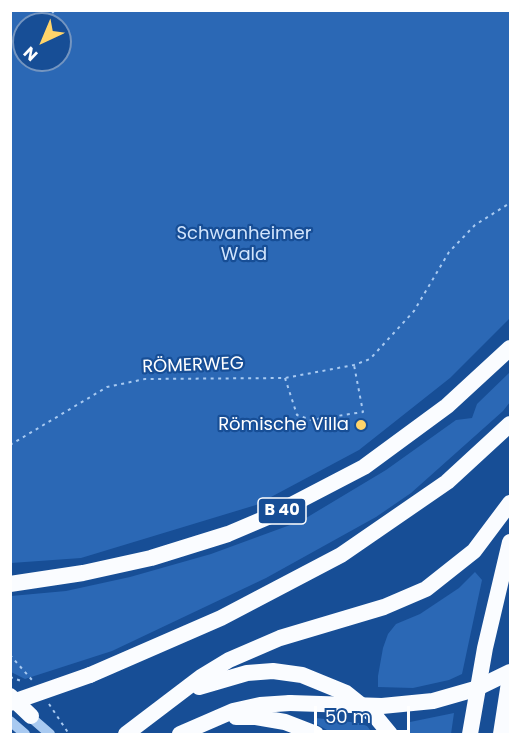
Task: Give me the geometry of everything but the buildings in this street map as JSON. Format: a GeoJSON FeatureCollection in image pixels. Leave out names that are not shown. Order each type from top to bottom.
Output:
{"type":"FeatureCollection","features":[{"type":"Feature","properties":{"kind":"highway","name":"B 40"},"geometry":{"type":"LineString","coordinates":[[10,584],[83,573],[152,558],[228,534],[268,517],[364,468],[447,406],[510,348]]}},
{"type":"Feature","properties":{"kind":"highway"},"geometry":{"type":"LineString","coordinates":[[10,702],[90,675],[221,618],[333,560],[408,510],[476,457],[510,424]]}},
{"type":"Feature","properties":{"kind":"highway"},"geometry":{"type":"LineString","coordinates":[[126,735],[229,660],[305,629],[384,607],[426,589],[474,551],[510,503]]}},
{"type":"Feature","properties":{"kind":"highway"},"geometry":{"type":"LineString","coordinates":[[470,735],[485,648],[510,542]]}},
{"type":"Feature","properties":{"kind":"highway"},"geometry":{"type":"LineString","coordinates":[[179,695],[247,673],[273,671],[302,675],[346,693],[376,717],[390,735]]}},
{"type":"Feature","properties":{"kind":"highway"},"geometry":{"type":"LineString","coordinates":[[180,735],[214,719],[260,705],[290,703],[382,706],[433,701],[475,689],[510,672]]}},
{"type":"Feature","properties":{"kind":"highway"},"geometry":{"type":"LineString","coordinates":[[501,735],[510,676]]}},
{"type":"Feature","properties":{"kind":"highway"},"geometry":{"type":"LineString","coordinates":[[10,696],[31,717]]}},
{"type":"Feature","properties":{"kind":"highway"},"geometry":{"type":"LineString","coordinates":[[214,719],[256,717],[293,724],[316,735]]}},
{"type":"Feature","properties":{"kind":"street"},"geometry":{"type":"LineString","coordinates":[[10,702],[50,735]]}},
{"type":"Feature","properties":{"kind":"street"},"geometry":{"type":"LineString","coordinates":[[10,721],[25,735]]}},
{"type":"Feature","properties":{"kind":"path"},"geometry":{"type":"LineString","coordinates":[[285,378],[297,415],[312,420],[363,412],[354,365],[369,359],[414,311],[449,252],[475,225],[510,203]]}},
{"type":"Feature","properties":{"kind":"path","name":"RÖMERWEG"},"geometry":{"type":"LineString","coordinates":[[10,445],[107,387],[145,379],[285,378],[354,365]]}},
{"type":"Feature","properties":{"kind":"green space","name":"Schwanheimer Wald"},"geometry":{"type":"Polygon","coordinates":[[[11,10],[510,11],[510,318],[450,378],[359,450],[256,505],[81,558],[11,563],[11,10]]]}},
{"type":"Feature","properties":{"kind":"green space"},"geometry":{"type":"Polygon","coordinates":[[[510,372],[510,402],[503,411],[411,493],[376,517],[266,578],[112,651],[25,679],[11,672],[11,596],[66,591],[130,577],[211,554],[301,521],[386,470],[456,420],[472,418],[477,404],[510,372]]]}},
{"type":"Feature","properties":{"kind":"green space"},"geometry":{"type":"Polygon","coordinates":[[[475,572],[482,580],[462,674],[449,680],[413,688],[378,687],[383,648],[388,634],[396,624],[420,614],[459,588],[475,572]]]}},
{"type":"Feature","properties":{"kind":"green space"},"geometry":{"type":"Polygon","coordinates":[[[454,713],[451,734],[408,734],[410,722],[454,713]]]}},
{"type":"Feature","properties":{"kind":"green space"},"geometry":{"type":"Polygon","coordinates":[[[316,718],[359,723],[367,726],[373,734],[334,734],[313,722],[316,718]]]}},
{"type":"Feature","properties":{"kind":"place","name":"Römische Villa"},"geometry":{"type":"Point","coordinates":[361,425]}}]}
